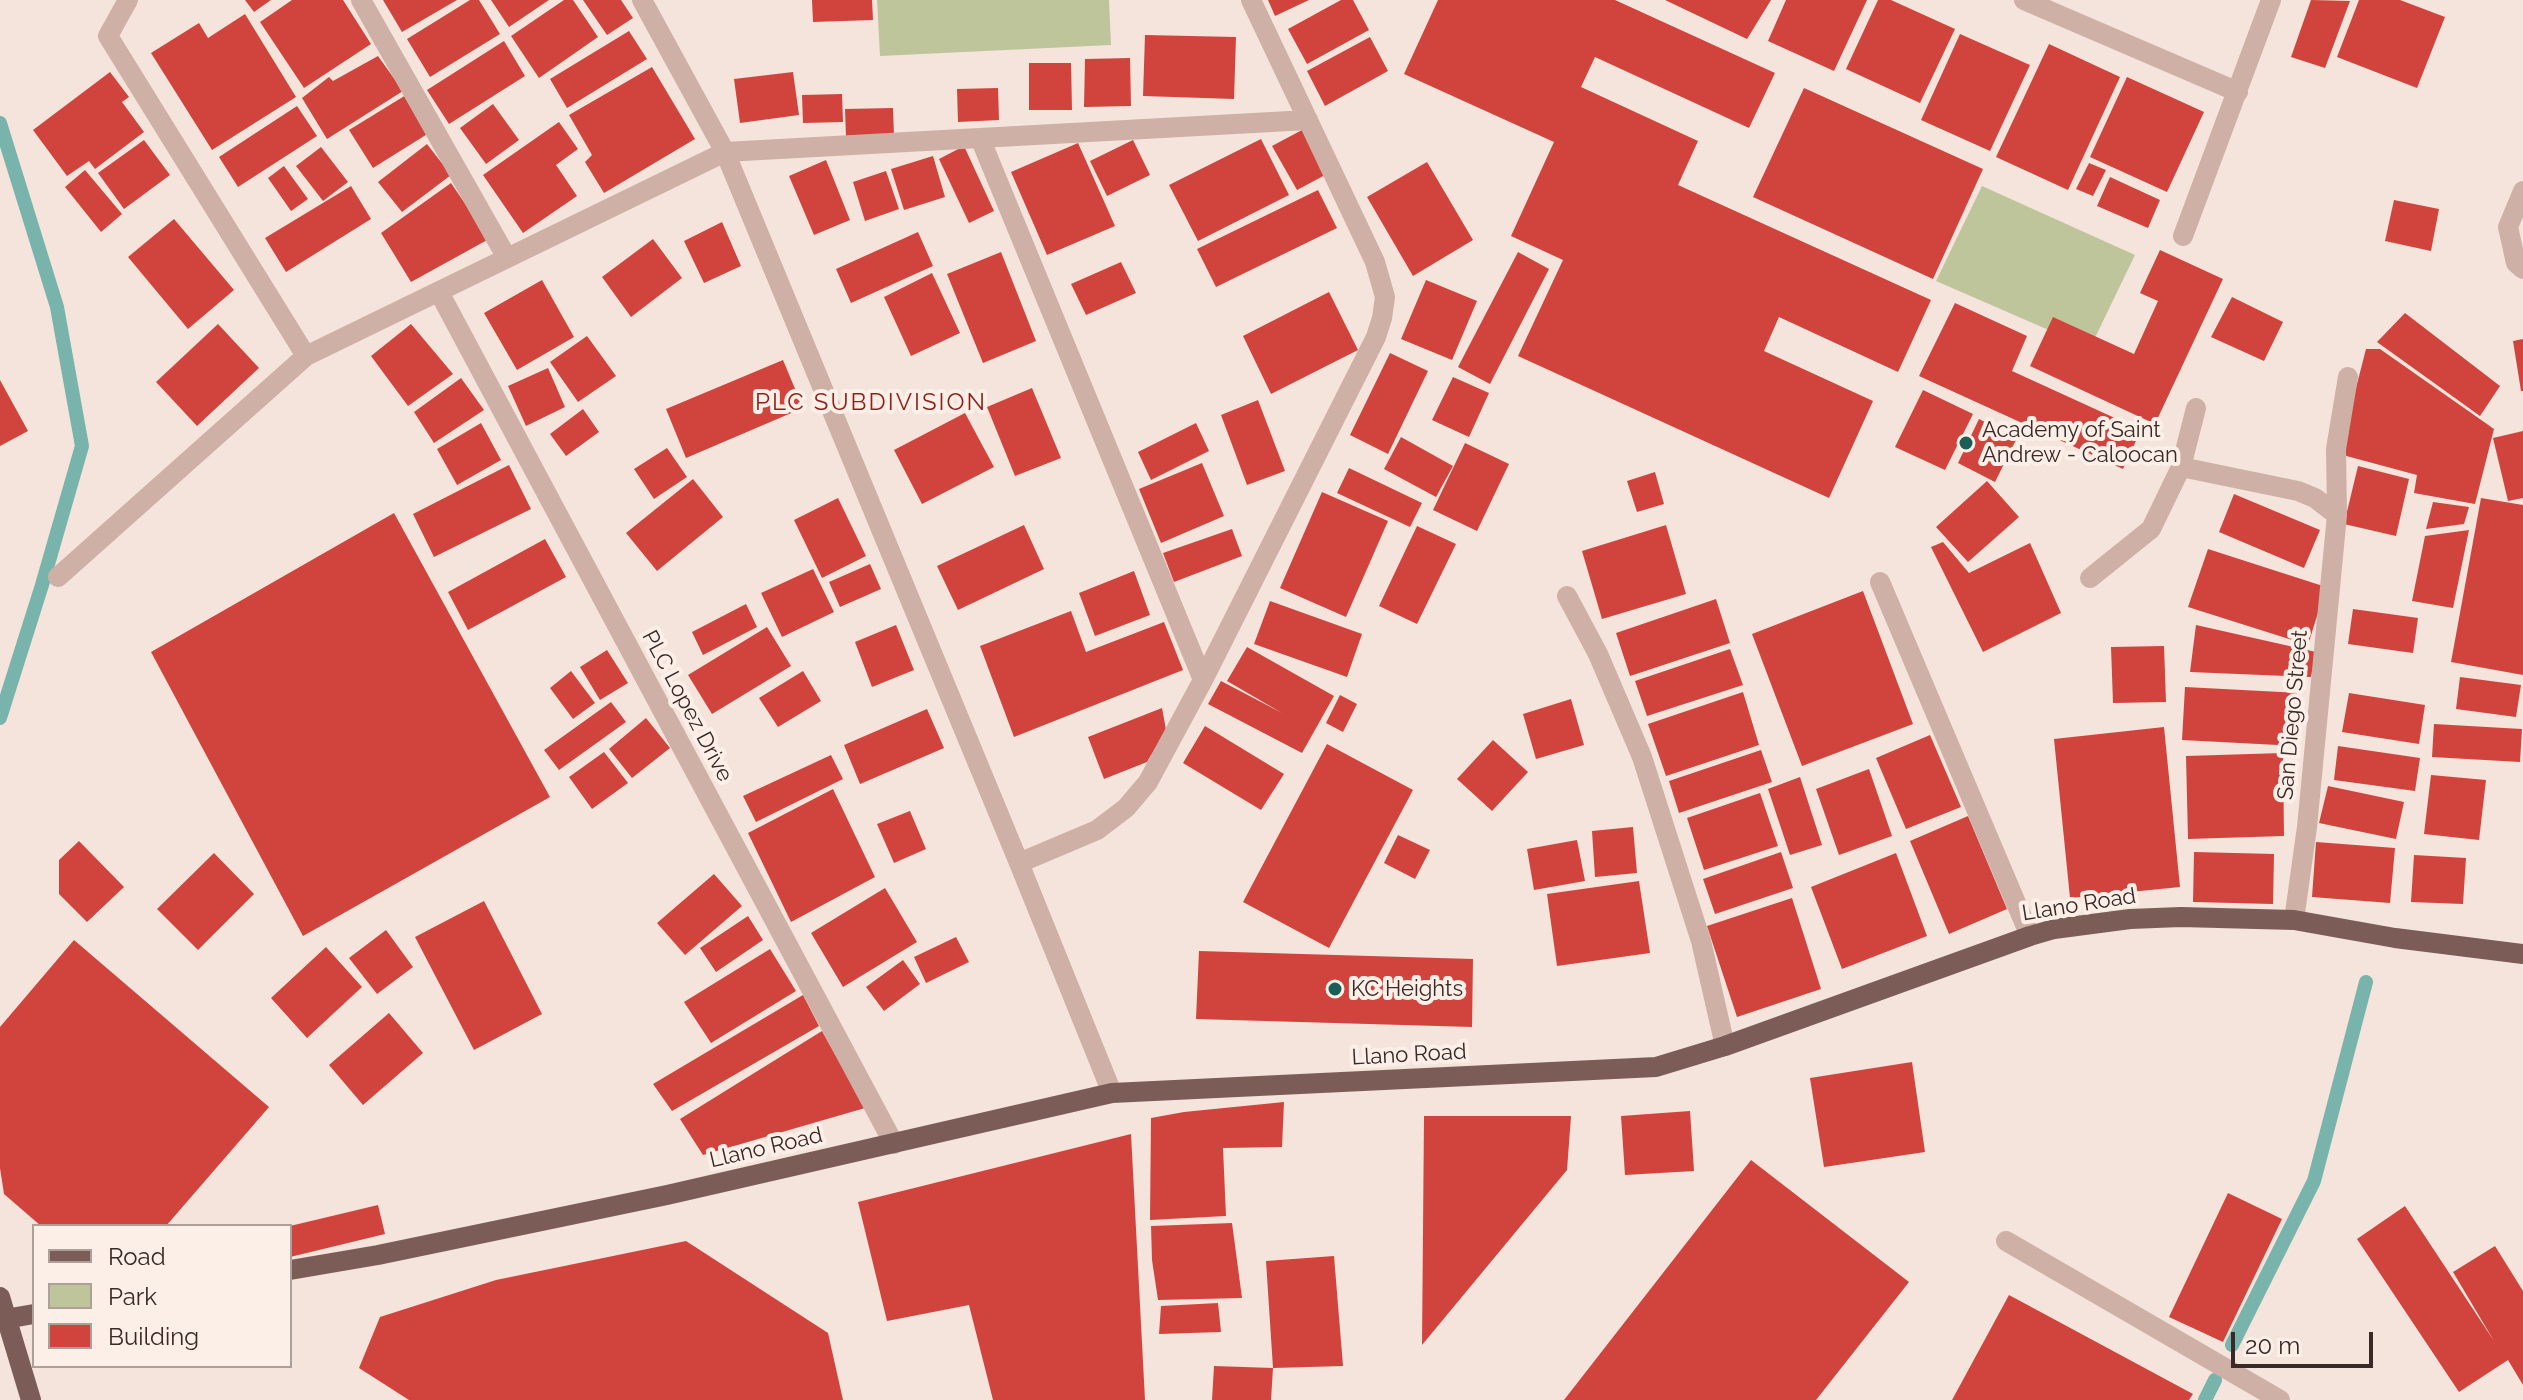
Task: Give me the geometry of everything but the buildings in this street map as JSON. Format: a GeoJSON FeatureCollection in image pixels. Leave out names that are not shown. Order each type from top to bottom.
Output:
{"type":"FeatureCollection","features":[{"type":"Feature","properties":{"kind":"main road","name":"Llano Road"},"geometry":{"type":"LineString","coordinates":[[292,1270],[378,1255],[621,1204],[1112,1093],[1656,1067],[1725,1046],[2054,929],[2130,919],[2181,917],[2294,920],[2395,938],[2523,954]]}},
{"type":"Feature","properties":{"kind":"main road"},"geometry":{"type":"LineString","coordinates":[[0,1297],[3,1319],[31,1400]]}},
{"type":"Feature","properties":{"kind":"main road"},"geometry":{"type":"LineString","coordinates":[[3,1319],[32,1314]]}},
{"type":"Feature","properties":{"kind":"street"},"geometry":{"type":"LineString","coordinates":[[128,0],[108,36],[306,356]]}},
{"type":"Feature","properties":{"kind":"street"},"geometry":{"type":"LineString","coordinates":[[361,0],[507,258]]}},
{"type":"Feature","properties":{"kind":"street"},"geometry":{"type":"LineString","coordinates":[[642,0],[725,152],[1112,1093]]}},
{"type":"Feature","properties":{"kind":"street"},"geometry":{"type":"LineString","coordinates":[[1019,863],[1097,830],[1126,808],[1148,782],[1203,680],[1369,351],[1382,318],[1385,297],[1382,280],[1251,0]]}},
{"type":"Feature","properties":{"kind":"street"},"geometry":{"type":"LineString","coordinates":[[2024,0],[2238,92]]}},
{"type":"Feature","properties":{"kind":"street"},"geometry":{"type":"LineString","coordinates":[[2183,236],[2271,0]]}},
{"type":"Feature","properties":{"kind":"street"},"geometry":{"type":"LineString","coordinates":[[58,577],[306,356],[725,152],[1308,120]]}},
{"type":"Feature","properties":{"kind":"street"},"geometry":{"type":"LineString","coordinates":[[980,138],[1203,680]]}},
{"type":"Feature","properties":{"kind":"street"},"geometry":{"type":"LineString","coordinates":[[2523,191],[2508,227],[2516,263],[2523,269]]}},
{"type":"Feature","properties":{"kind":"street","name":"PLC Lopez Drive"},"geometry":{"type":"LineString","coordinates":[[439,292],[894,1144]]}},
{"type":"Feature","properties":{"kind":"street","name":"San Diego Street"},"geometry":{"type":"LineString","coordinates":[[2294,920],[2307,827],[2337,515],[2336,449],[2348,377]]}},
{"type":"Feature","properties":{"kind":"street"},"geometry":{"type":"LineString","coordinates":[[2090,578],[2151,529],[2181,467],[2196,408]]}},
{"type":"Feature","properties":{"kind":"street"},"geometry":{"type":"LineString","coordinates":[[2181,467],[2298,491],[2315,498],[2337,515]]}},
{"type":"Feature","properties":{"kind":"street"},"geometry":{"type":"LineString","coordinates":[[1880,582],[2030,936]]}},
{"type":"Feature","properties":{"kind":"street"},"geometry":{"type":"LineString","coordinates":[[1567,596],[1598,654],[1642,757],[1701,941],[1725,1046]]}},
{"type":"Feature","properties":{"kind":"street"},"geometry":{"type":"LineString","coordinates":[[2006,1241],[2280,1400]]}},
{"type":"Feature","properties":{"kind":"green space"},"geometry":{"type":"Polygon","coordinates":[[[877,0],[1109,0],[1111,45],[880,56],[877,0]]]}},
{"type":"Feature","properties":{"kind":"green space"},"geometry":{"type":"Polygon","coordinates":[[[1982,186],[2135,255],[2090,348],[1936,281],[1982,186]]]}},
{"type":"Feature","properties":{"kind":"waterway"},"geometry":{"type":"LineString","coordinates":[[0,123],[57,307],[82,446],[0,718]]}},
{"type":"Feature","properties":{"kind":"waterway"},"geometry":{"type":"LineString","coordinates":[[2232,1345],[2314,1181],[2366,982]]}},
{"type":"Feature","properties":{"kind":"waterway"},"geometry":{"type":"LineString","coordinates":[[2205,1400],[2215,1380]]}},
{"type":"Feature","properties":{"kind":"place","name":"Academy of Saint Andrew - Caloocan"},"geometry":{"type":"Point","coordinates":[1966,443]}},
{"type":"Feature","properties":{"kind":"place","name":"KC Heights"},"geometry":{"type":"Point","coordinates":[1335,989]}},
{"type":"Feature","properties":{"kind":"district","name":"PLC SUBDIVISION"},"geometry":{"type":"Point","coordinates":[871,403]}}]}
